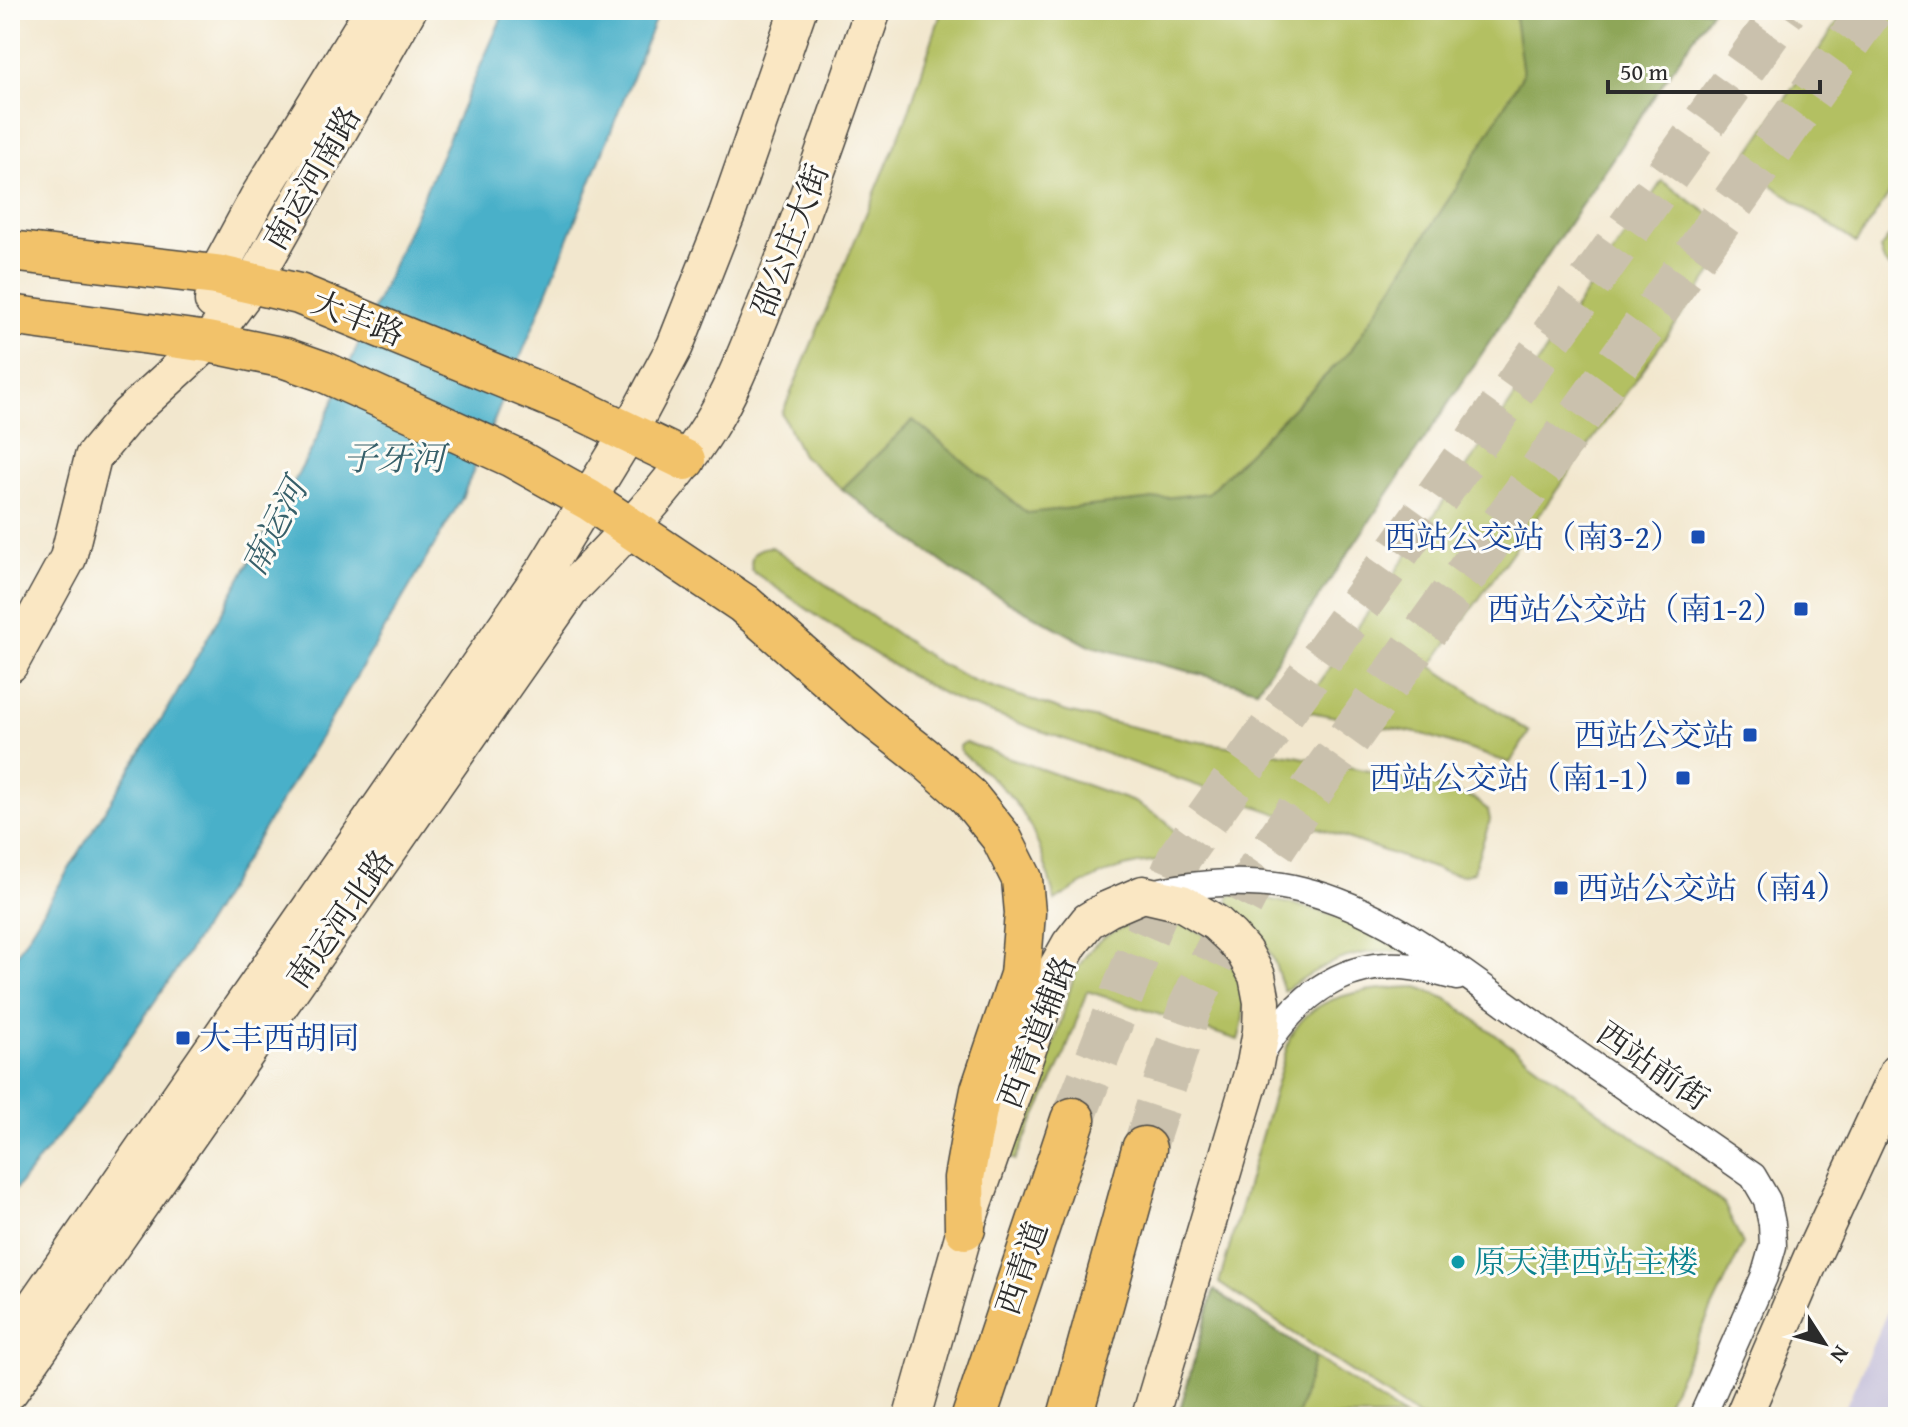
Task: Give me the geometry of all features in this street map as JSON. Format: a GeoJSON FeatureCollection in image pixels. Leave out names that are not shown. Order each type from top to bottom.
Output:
{"type":"FeatureCollection","features":[{"type":"Feature","properties":{"kind":"highway","name":"西青道"},"geometry":{"type":"LineString","coordinates":[[974,1417],[1073,1120]]}},
{"type":"Feature","properties":{"kind":"highway"},"geometry":{"type":"LineString","coordinates":[[1070,1417],[1144,1149]]}},
{"type":"Feature","properties":{"kind":"main road","name":"大丰路"},"geometry":{"type":"LineString","coordinates":[[10,251],[235,278],[299,294],[539,392],[685,460]]}},
{"type":"Feature","properties":{"kind":"main road","name":"大丰路"},"geometry":{"type":"LineString","coordinates":[[10,315],[208,342],[285,358],[322,371],[512,457],[589,500],[629,529]]}},
{"type":"Feature","properties":{"kind":"main road"},"geometry":{"type":"LineString","coordinates":[[629,529],[744,604],[968,796],[1001,837],[1022,879],[1025,913],[1020,975],[981,1090],[964,1178],[965,1229]]}},
{"type":"Feature","properties":{"kind":"street","name":"南运河南路"},"geometry":{"type":"LineString","coordinates":[[208,342],[235,278],[257,199],[373,10]]}},
{"type":"Feature","properties":{"kind":"street","name":"南运河南路"},"geometry":{"type":"LineString","coordinates":[[235,278],[408,10]]}},
{"type":"Feature","properties":{"kind":"street"},"geometry":{"type":"LineString","coordinates":[[629,432],[675,346],[727,214],[798,10]]}},
{"type":"Feature","properties":{"kind":"street","name":"邵公庄大街"},"geometry":{"type":"LineString","coordinates":[[685,460],[708,428],[735,378],[822,157],[873,10]]}},
{"type":"Feature","properties":{"kind":"street"},"geometry":{"type":"LineString","coordinates":[[10,664],[68,558],[93,457],[128,415],[208,342]]}},
{"type":"Feature","properties":{"kind":"street","name":"南运河北路"},"geometry":{"type":"LineString","coordinates":[[10,1341],[546,568],[629,432]]}},
{"type":"Feature","properties":{"kind":"street","name":"南运河北路"},"geometry":{"type":"LineString","coordinates":[[10,1391],[572,588],[629,529],[685,460]]}},
{"type":"Feature","properties":{"kind":"street","name":"西站前街"},"geometry":{"type":"LineString","coordinates":[[1143,894],[1206,883],[1300,889],[1341,901],[1408,936],[1753,1176],[1767,1200],[1773,1246],[1764,1277],[1702,1417]]}},
{"type":"Feature","properties":{"kind":"street"},"geometry":{"type":"LineString","coordinates":[[1143,894],[1167,898],[1216,923],[1244,952],[1257,976],[1262,1002],[1255,1064],[1150,1417]]}},
{"type":"Feature","properties":{"kind":"street","name":"西青道辅路"},"geometry":{"type":"LineString","coordinates":[[912,1417],[965,1229],[1056,969],[1088,921],[1143,894]]}},
{"type":"Feature","properties":{"kind":"street"},"geometry":{"type":"LineString","coordinates":[[1255,1064],[1285,1018],[1318,987],[1360,968],[1401,965],[1472,980]]}},
{"type":"Feature","properties":{"kind":"street"},"geometry":{"type":"LineString","coordinates":[[1743,1417],[1811,1259],[1898,1071]]}},
{"type":"Feature","properties":{"kind":"shaded area"},"geometry":{"type":"Polygon","coordinates":[[[1898,1287],[1898,1417],[1841,1417],[1898,1287]]]}},
{"type":"Feature","properties":{"kind":"green space"},"geometry":{"type":"Polygon","coordinates":[[[942,10],[1712,10],[1257,689],[1088,645],[961,576],[842,489],[802,455],[782,414],[908,114],[942,10]]]}},
{"type":"Feature","properties":{"kind":"green space"},"geometry":{"type":"Polygon","coordinates":[[[1514,10],[1712,10],[1257,689],[1088,645],[961,576],[842,489],[913,420],[1027,513],[1208,493],[1351,350],[1456,188],[1523,74],[1514,10]]]}},
{"type":"Feature","properties":{"kind":"green space"},"geometry":{"type":"Polygon","coordinates":[[[1846,10],[1898,10],[1898,181],[1856,243],[1741,164],[1846,10]]]}},
{"type":"Feature","properties":{"kind":"green space"},"geometry":{"type":"Polygon","coordinates":[[[1662,181],[1739,235],[1431,666],[1529,732],[1510,763],[1426,735],[1301,710],[1662,181]]]}},
{"type":"Feature","properties":{"kind":"green space"},"geometry":{"type":"Polygon","coordinates":[[[1898,224],[1898,274],[1884,262],[1880,249],[1898,224]]]}},
{"type":"Feature","properties":{"kind":"green space"},"geometry":{"type":"Polygon","coordinates":[[[772,547],[937,662],[972,680],[1067,712],[1194,741],[1295,756],[1432,784],[1473,798],[1488,810],[1490,820],[1473,872],[1463,875],[1447,873],[964,704],[882,658],[752,571],[754,553],[772,547]]]}},
{"type":"Feature","properties":{"kind":"green space"},"geometry":{"type":"Polygon","coordinates":[[[965,742],[1134,802],[1166,821],[1197,859],[1157,861],[1122,868],[1090,880],[1055,901],[1043,859],[1026,819],[1005,790],[962,753],[959,747],[965,742]]]}},
{"type":"Feature","properties":{"kind":"green space"},"geometry":{"type":"Polygon","coordinates":[[[1229,896],[1326,913],[1369,930],[1410,952],[1373,952],[1343,958],[1284,991],[1261,935],[1228,902],[1229,896]]]}},
{"type":"Feature","properties":{"kind":"green space"},"geometry":{"type":"Polygon","coordinates":[[[1153,919],[1197,930],[1228,957],[1243,995],[1243,1017],[1238,1040],[1087,991],[1063,1059],[1015,1160],[1010,1158],[1047,1063],[1079,966],[1106,936],[1128,925],[1153,919]]]}},
{"type":"Feature","properties":{"kind":"green space"},"geometry":{"type":"Polygon","coordinates":[[[1418,987],[1447,999],[1724,1204],[1743,1244],[1660,1417],[1419,1417],[1219,1283],[1290,1037],[1297,1026],[1316,1008],[1343,996],[1418,987]]]}},
{"type":"Feature","properties":{"kind":"green space"},"geometry":{"type":"Polygon","coordinates":[[[1214,1290],[1405,1417],[1178,1417],[1214,1290]]]}},
{"type":"Feature","properties":{"kind":"green space"},"geometry":{"type":"Polygon","coordinates":[[[1214,1290],[1315,1357],[1297,1417],[1178,1417],[1214,1290]]]}},
{"type":"Feature","properties":{"kind":"water","name":"子牙河"},"geometry":{"type":"Polygon","coordinates":[[[505,10],[659,10],[461,500],[182,962],[82,1107],[10,1196],[10,965],[176,695],[313,447],[505,10]]]}},
{"type":"Feature","properties":{"kind":"tunnel"},"geometry":{"type":"LineString","coordinates":[[1073,1120],[1180,856],[1785,10]]}},
{"type":"Feature","properties":{"kind":"tunnel"},"geometry":{"type":"LineString","coordinates":[[1144,1149],[1190,1007],[1259,869],[1313,788],[1871,10]]}},
{"type":"Feature","properties":{"kind":"place","name":"西站公交站（南3-2）"},"geometry":{"type":"Point","coordinates":[1698,537]}},
{"type":"Feature","properties":{"kind":"place","name":"西站公交站（南1-2）"},"geometry":{"type":"Point","coordinates":[1801,609]}},
{"type":"Feature","properties":{"kind":"place","name":"西站公交站"},"geometry":{"type":"Point","coordinates":[1750,735]}},
{"type":"Feature","properties":{"kind":"place","name":"西站公交站（南1-1）"},"geometry":{"type":"Point","coordinates":[1683,778]}},
{"type":"Feature","properties":{"kind":"place","name":"西站公交站（南4）"},"geometry":{"type":"Point","coordinates":[1561,888]}},
{"type":"Feature","properties":{"kind":"place","name":"大丰西胡同"},"geometry":{"type":"Point","coordinates":[183,1038]}},
{"type":"Feature","properties":{"kind":"place","name":"原天津西站主楼"},"geometry":{"type":"Point","coordinates":[1458,1262]}},
{"type":"Feature","properties":{"kind":"water label","name":"南运河"},"geometry":{"type":"Point","coordinates":[274,527]}}]}
